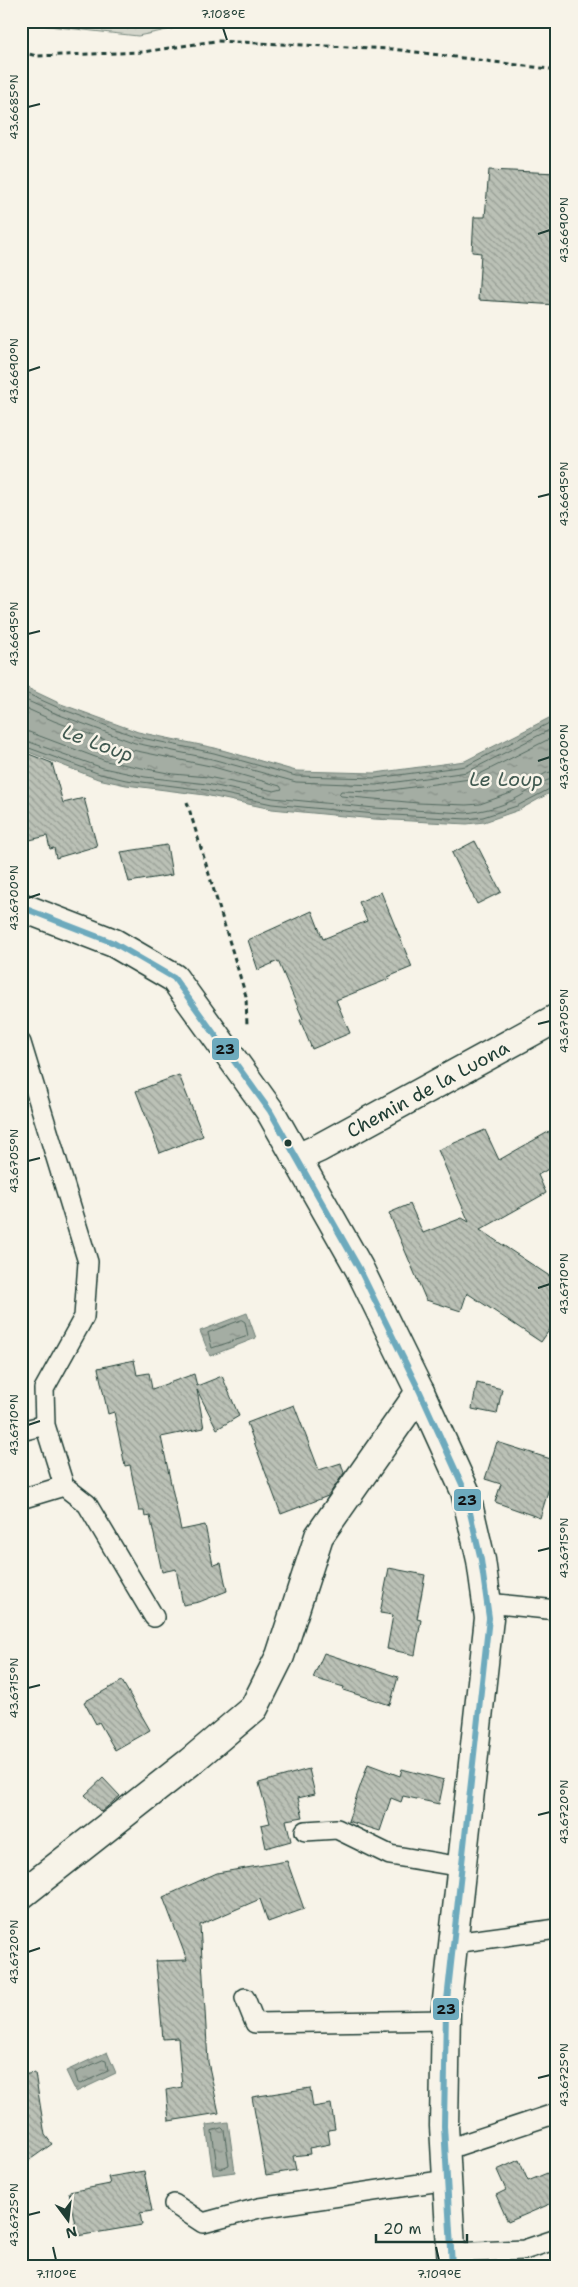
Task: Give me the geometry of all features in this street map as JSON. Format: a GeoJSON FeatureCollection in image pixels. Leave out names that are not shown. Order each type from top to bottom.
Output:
{"type":"FeatureCollection","features":[{"type":"Feature","properties":{"kind":"street"},"geometry":{"type":"LineString","coordinates":[[21,907],[114,943],[174,978],[270,1111],[297,1158],[359,1268],[420,1392],[465,1491],[481,1560],[489,1618],[446,2020],[444,2126],[452,2259]]}},
{"type":"Feature","properties":{"kind":"street","name":"Chemin de la Luona"},"geometry":{"type":"LineString","coordinates":[[297,1158],[557,1018]]}},
{"type":"Feature","properties":{"kind":"street"},"geometry":{"type":"LineString","coordinates":[[21,1895],[190,1762],[254,1708],[280,1656],[319,1536],[420,1392]]}},
{"type":"Feature","properties":{"kind":"lane"},"geometry":{"type":"LineString","coordinates":[[21,1043],[88,1262],[84,1317],[44,1389],[45,1425],[64,1486],[87,1504],[154,1617]]}},
{"type":"Feature","properties":{"kind":"lane"},"geometry":{"type":"LineString","coordinates":[[21,1431],[45,1425]]}},
{"type":"Feature","properties":{"kind":"lane"},"geometry":{"type":"LineString","coordinates":[[21,1499],[64,1486]]}},
{"type":"Feature","properties":{"kind":"lane"},"geometry":{"type":"LineString","coordinates":[[487,1603],[557,1610]]}},
{"type":"Feature","properties":{"kind":"lane"},"geometry":{"type":"LineString","coordinates":[[305,1832],[337,1829],[390,1854],[462,1867]]}},
{"type":"Feature","properties":{"kind":"lane"},"geometry":{"type":"LineString","coordinates":[[454,1943],[557,1929]]}},
{"type":"Feature","properties":{"kind":"lane"},"geometry":{"type":"LineString","coordinates":[[245,1998],[254,2023],[446,2020]]}},
{"type":"Feature","properties":{"kind":"lane"},"geometry":{"type":"LineString","coordinates":[[445,2150],[557,2113]]}},
{"type":"Feature","properties":{"kind":"lane"},"geometry":{"type":"LineString","coordinates":[[174,2204],[203,2223],[259,2208],[447,2180]]}},
{"type":"Feature","properties":{"kind":"lane"},"geometry":{"type":"LineString","coordinates":[[452,2259],[524,2250],[557,2239]]}},
{"type":"Feature","properties":{"kind":"path"},"geometry":{"type":"LineString","coordinates":[[21,52],[37,56],[143,52],[215,41],[392,49],[557,70]]}},
{"type":"Feature","properties":{"kind":"path"},"geometry":{"type":"LineString","coordinates":[[186,802],[246,996],[247,1034]]}},
{"type":"Feature","properties":{"kind":"green space"},"geometry":{"type":"Polygon","coordinates":[[[21,21],[209,21],[138,36],[21,23],[21,21]]]}},
{"type":"Feature","properties":{"kind":"water","name":"Le Loup"},"geometry":{"type":"Polygon","coordinates":[[[21,685],[61,704],[138,732],[215,748],[296,771],[375,773],[465,761],[557,714],[557,789],[519,810],[484,822],[467,824],[374,819],[272,809],[205,795],[126,785],[98,779],[21,749],[21,685]]]}},
{"type":"Feature","properties":{"kind":"water"},"geometry":{"type":"Polygon","coordinates":[[[247,1313],[256,1338],[210,1356],[200,1331],[247,1313]]]}},
{"type":"Feature","properties":{"kind":"water"},"geometry":{"type":"Polygon","coordinates":[[[107,2052],[116,2073],[76,2092],[66,2071],[107,2052]]]}},
{"type":"Feature","properties":{"kind":"water"},"geometry":{"type":"Polygon","coordinates":[[[228,2122],[235,2172],[213,2175],[206,2125],[228,2122]]]}},
{"type":"Feature","properties":{"kind":"building"},"geometry":{"type":"Polygon","coordinates":[[[489,170],[557,173],[557,305],[478,300],[481,253],[472,252],[474,217],[485,217],[489,170]]]}},
{"type":"Feature","properties":{"kind":"building"},"geometry":{"type":"Polygon","coordinates":[[[21,751],[52,763],[63,803],[84,798],[97,846],[56,858],[54,848],[50,849],[47,836],[21,842],[21,751]]]}},
{"type":"Feature","properties":{"kind":"building"},"geometry":{"type":"Polygon","coordinates":[[[475,841],[501,892],[477,904],[452,853],[475,841]]]}},
{"type":"Feature","properties":{"kind":"building"},"geometry":{"type":"Polygon","coordinates":[[[167,845],[172,875],[129,882],[121,852],[167,845]]]}},
{"type":"Feature","properties":{"kind":"building"},"geometry":{"type":"Polygon","coordinates":[[[381,892],[412,967],[388,977],[389,979],[336,1000],[350,1033],[312,1049],[300,1020],[303,1019],[278,961],[258,970],[248,940],[312,911],[323,939],[367,921],[359,902],[381,892]]]}},
{"type":"Feature","properties":{"kind":"building"},"geometry":{"type":"Polygon","coordinates":[[[179,1075],[203,1136],[160,1153],[136,1091],[179,1075]]]}},
{"type":"Feature","properties":{"kind":"building"},"geometry":{"type":"Polygon","coordinates":[[[557,1127],[557,1164],[538,1175],[546,1193],[480,1230],[557,1281],[557,1319],[541,1342],[467,1293],[461,1311],[426,1300],[389,1213],[410,1204],[423,1233],[462,1218],[469,1222],[438,1150],[485,1130],[499,1160],[557,1127]]]}},
{"type":"Feature","properties":{"kind":"building"},"geometry":{"type":"Polygon","coordinates":[[[134,1360],[137,1375],[149,1373],[152,1389],[194,1374],[197,1386],[222,1376],[239,1416],[217,1429],[197,1390],[204,1428],[161,1437],[181,1530],[205,1525],[213,1565],[221,1563],[227,1591],[199,1602],[183,1605],[176,1569],[162,1572],[150,1516],[145,1517],[144,1511],[139,1511],[130,1465],[125,1466],[114,1412],[108,1414],[98,1368],[134,1360]]]}},
{"type":"Feature","properties":{"kind":"building"},"geometry":{"type":"Polygon","coordinates":[[[477,1383],[502,1389],[497,1414],[472,1409],[477,1383]]]}},
{"type":"Feature","properties":{"kind":"building"},"geometry":{"type":"Polygon","coordinates":[[[294,1405],[319,1470],[341,1463],[344,1473],[328,1496],[281,1514],[247,1423],[294,1405]]]}},
{"type":"Feature","properties":{"kind":"building"},"geometry":{"type":"Polygon","coordinates":[[[497,1442],[557,1461],[540,1518],[495,1502],[501,1484],[485,1479],[497,1442]]]}},
{"type":"Feature","properties":{"kind":"building"},"geometry":{"type":"Polygon","coordinates":[[[389,1568],[425,1575],[417,1619],[421,1620],[415,1655],[387,1649],[393,1615],[380,1613],[389,1568]]]}},
{"type":"Feature","properties":{"kind":"building"},"geometry":{"type":"Polygon","coordinates":[[[324,1653],[398,1677],[390,1705],[343,1690],[344,1687],[313,1678],[324,1653]]]}},
{"type":"Feature","properties":{"kind":"building"},"geometry":{"type":"Polygon","coordinates":[[[122,1681],[150,1730],[115,1750],[99,1722],[96,1724],[84,1702],[122,1681]]]}},
{"type":"Feature","properties":{"kind":"building"},"geometry":{"type":"Polygon","coordinates":[[[368,1764],[400,1776],[402,1769],[444,1780],[439,1804],[403,1796],[401,1802],[391,1798],[380,1831],[348,1821],[368,1764]]]}},
{"type":"Feature","properties":{"kind":"building"},"geometry":{"type":"Polygon","coordinates":[[[309,1769],[315,1794],[298,1798],[303,1817],[286,1820],[291,1841],[266,1848],[261,1825],[270,1823],[259,1783],[309,1769]]]}},
{"type":"Feature","properties":{"kind":"building"},"geometry":{"type":"Polygon","coordinates":[[[103,1778],[120,1796],[101,1812],[85,1795],[103,1778]]]}},
{"type":"Feature","properties":{"kind":"building"},"geometry":{"type":"Polygon","coordinates":[[[287,1861],[304,1909],[268,1922],[260,1899],[200,1925],[208,2062],[219,2113],[169,2121],[166,2090],[182,2087],[178,2038],[163,2039],[156,1961],[187,1960],[163,1897],[217,1873],[287,1861]]]}},
{"type":"Feature","properties":{"kind":"building"},"geometry":{"type":"Polygon","coordinates":[[[35,2073],[45,2135],[52,2144],[21,2166],[21,2075],[35,2073]]]}},
{"type":"Feature","properties":{"kind":"building"},"geometry":{"type":"Polygon","coordinates":[[[310,2088],[313,2107],[331,2104],[335,2129],[328,2130],[330,2144],[309,2148],[310,2154],[293,2156],[296,2170],[266,2175],[252,2097],[310,2088]]]}},
{"type":"Feature","properties":{"kind":"building"},"geometry":{"type":"Polygon","coordinates":[[[519,2160],[528,2181],[557,2169],[557,2201],[508,2222],[496,2195],[506,2190],[497,2170],[519,2160]]]}},
{"type":"Feature","properties":{"kind":"building"},"geometry":{"type":"Polygon","coordinates":[[[144,2171],[152,2211],[140,2213],[142,2225],[77,2236],[69,2192],[110,2184],[108,2177],[144,2171]]]}},
{"type":"Feature","properties":{"kind":"transit line","name":"23"},"geometry":{"type":"LineString","coordinates":[[21,907],[114,943],[174,978],[270,1111],[359,1268],[420,1392],[465,1491],[481,1560],[489,1618],[446,2009],[444,2126],[452,2266]]}}]}
